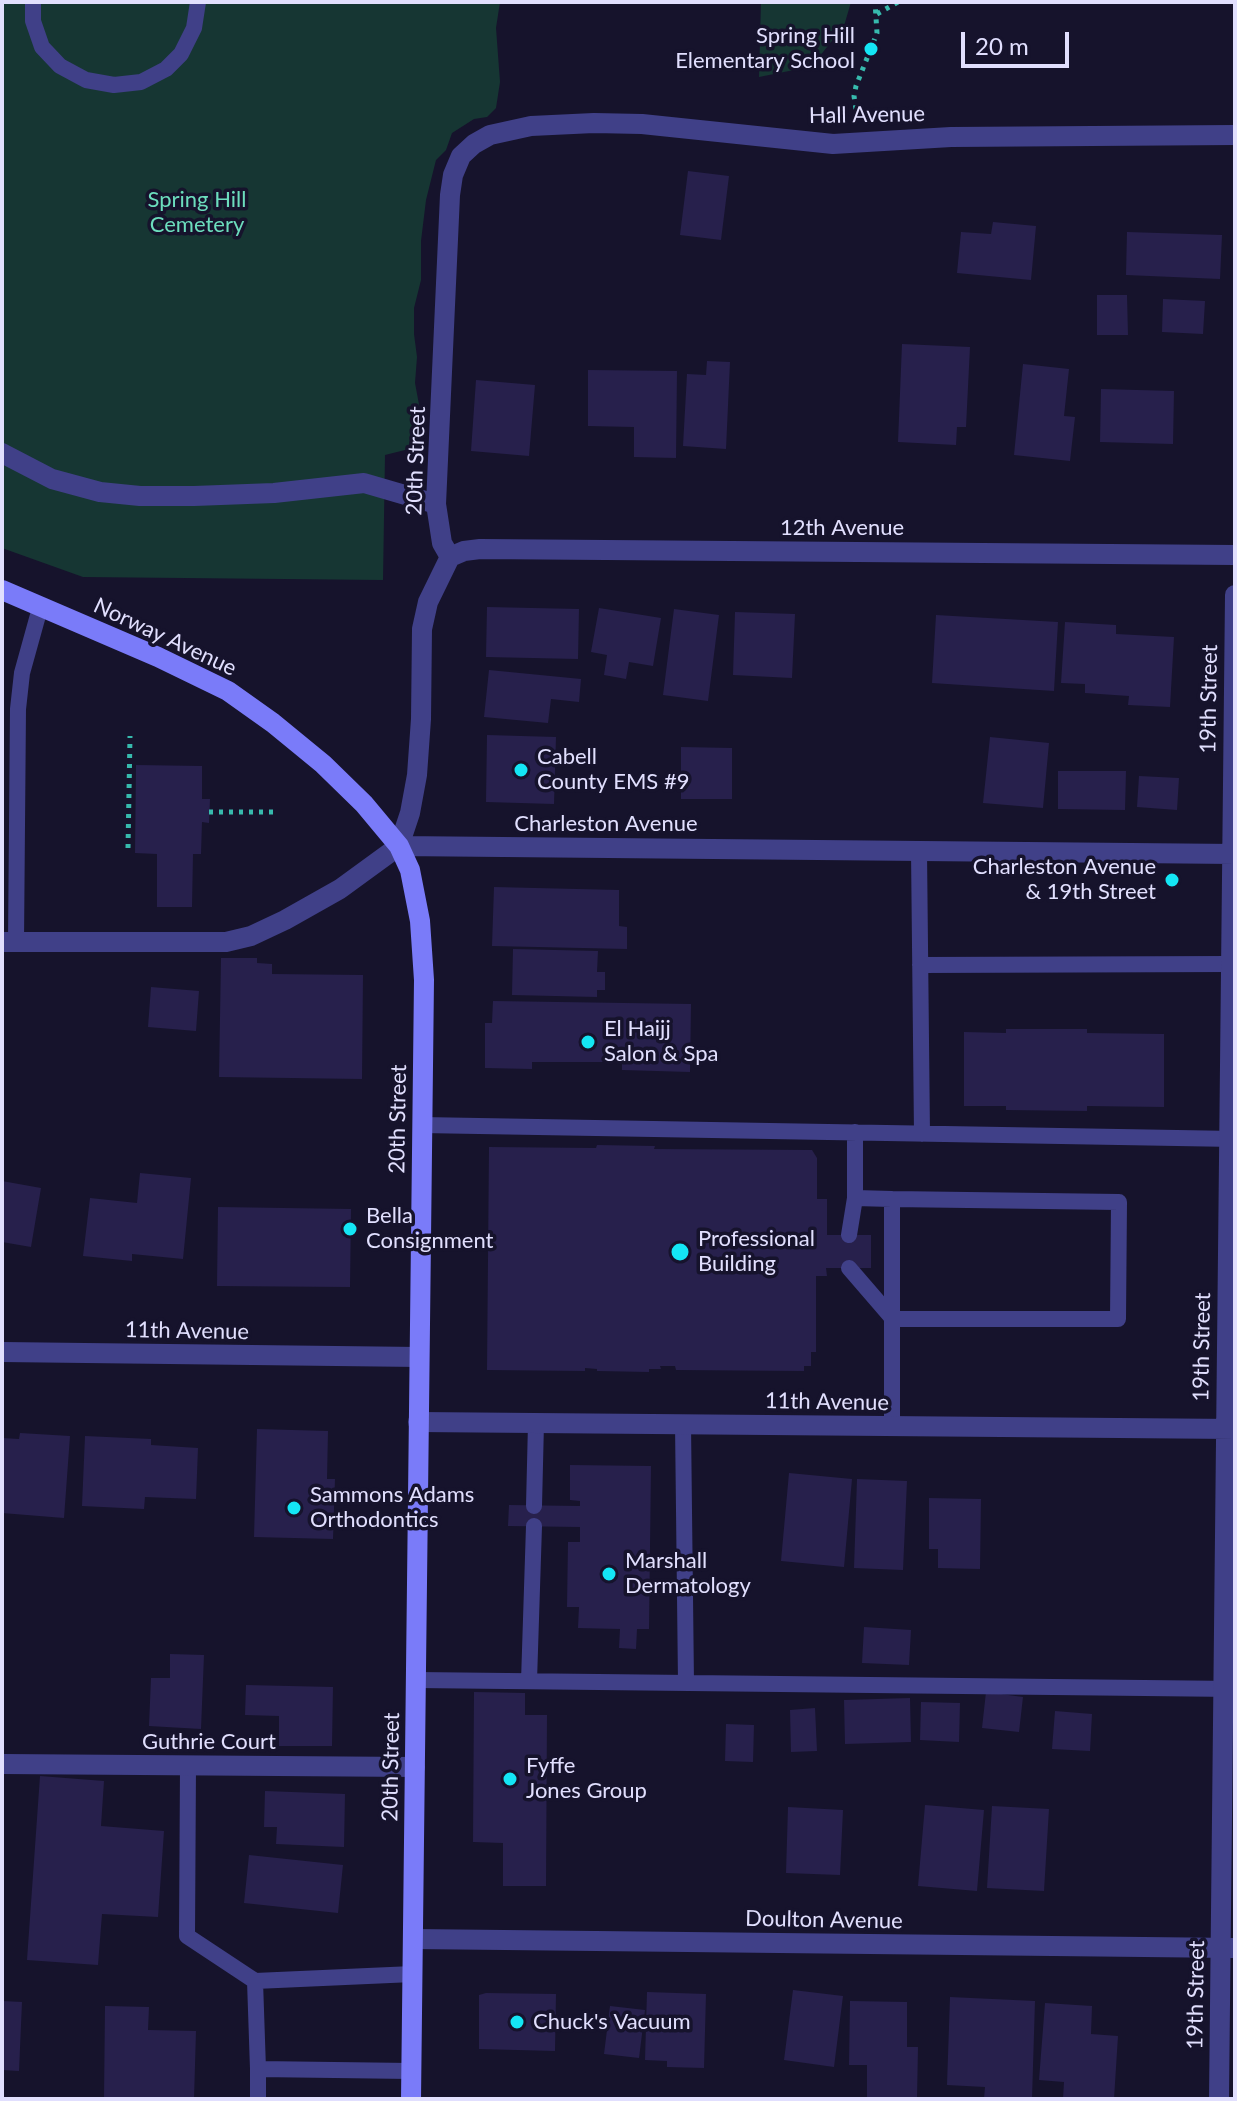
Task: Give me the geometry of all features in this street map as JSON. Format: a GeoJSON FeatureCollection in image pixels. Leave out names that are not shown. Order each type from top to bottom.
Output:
{"type":"FeatureCollection","features":[{"type":"Feature","properties":{"kind":"main road","name":"Norway Avenue"},"geometry":{"type":"LineString","coordinates":[[2,590],[158,657],[228,691],[323,764],[364,804],[399,846]]}},
{"type":"Feature","properties":{"kind":"main road","name":"20th Street"},"geometry":{"type":"LineString","coordinates":[[399,846],[410,870],[420,921],[424,980],[411,2099]]}},
{"type":"Feature","properties":{"kind":"street","name":"Hall Avenue"},"geometry":{"type":"LineString","coordinates":[[461,156],[490,135],[508,130],[594,123],[642,124],[833,144],[951,137],[1235,135]]}},
{"type":"Feature","properties":{"kind":"street","name":"20th Street"},"geometry":{"type":"LineString","coordinates":[[450,557],[442,543],[436,504],[450,195],[453,175],[461,156]]}},
{"type":"Feature","properties":{"kind":"street"},"geometry":{"type":"LineString","coordinates":[[2,453],[52,479],[100,492],[140,496],[220,495],[274,493],[364,483],[436,504]]}},
{"type":"Feature","properties":{"kind":"street","name":"12th Avenue"},"geometry":{"type":"LineString","coordinates":[[450,557],[480,549],[1235,555]]}},
{"type":"Feature","properties":{"kind":"street"},"geometry":{"type":"LineString","coordinates":[[9,942],[226,942],[251,936],[340,889],[399,846],[410,813],[417,775],[422,629],[428,602],[450,557]]}},
{"type":"Feature","properties":{"kind":"street","name":"19th Street"},"geometry":{"type":"LineString","coordinates":[[1219,2099],[1228,1948],[1235,595]]}},
{"type":"Feature","properties":{"kind":"street","name":"Charleston Avenue"},"geometry":{"type":"LineString","coordinates":[[399,846],[1233,854]]}},
{"type":"Feature","properties":{"kind":"street","name":"11th Avenue"},"geometry":{"type":"LineString","coordinates":[[2,1352],[419,1357]]}},
{"type":"Feature","properties":{"kind":"street","name":"11th Avenue"},"geometry":{"type":"LineString","coordinates":[[418,1422],[1230,1429]]}},
{"type":"Feature","properties":{"kind":"street","name":"Guthrie Court"},"geometry":{"type":"LineString","coordinates":[[2,1764],[415,1767]]}},
{"type":"Feature","properties":{"kind":"street","name":"Doulton Avenue"},"geometry":{"type":"LineString","coordinates":[[413,1939],[1228,1948]]}},
{"type":"Feature","properties":{"kind":"lane"},"geometry":{"type":"LineString","coordinates":[[33,2],[33,21],[42,47],[60,66],[86,80],[114,85],[141,82],[166,69],[181,54],[194,28],[198,2]]}},
{"type":"Feature","properties":{"kind":"lane"},"geometry":{"type":"LineString","coordinates":[[9,942],[18,709],[22,673],[40,608]]}},
{"type":"Feature","properties":{"kind":"lane"},"geometry":{"type":"LineString","coordinates":[[919,851],[922,1134]]}},
{"type":"Feature","properties":{"kind":"lane"},"geometry":{"type":"LineString","coordinates":[[920,965],[1232,951]]}},
{"type":"Feature","properties":{"kind":"lane"},"geometry":{"type":"LineString","coordinates":[[421,1125],[1232,1139]]}},
{"type":"Feature","properties":{"kind":"lane"},"geometry":{"type":"LineString","coordinates":[[849,1235],[855,1198],[855,1132]]}},
{"type":"Feature","properties":{"kind":"lane"},"geometry":{"type":"LineString","coordinates":[[849,1268],[893,1319],[1118,1319],[1119,1202],[855,1198]]}},
{"type":"Feature","properties":{"kind":"lane"},"geometry":{"type":"LineString","coordinates":[[892,1199],[892,1426]]}},
{"type":"Feature","properties":{"kind":"lane"},"geometry":{"type":"LineString","coordinates":[[534,1506],[536,1423]]}},
{"type":"Feature","properties":{"kind":"lane"},"geometry":{"type":"LineString","coordinates":[[683,1424],[686,1683]]}},
{"type":"Feature","properties":{"kind":"lane"},"geometry":{"type":"LineString","coordinates":[[529,1681],[534,1526]]}},
{"type":"Feature","properties":{"kind":"lane"},"geometry":{"type":"LineString","coordinates":[[416,1680],[1229,1689]]}},
{"type":"Feature","properties":{"kind":"lane"},"geometry":{"type":"LineString","coordinates":[[188,1766],[187,1936],[255,1981],[413,1974]]}},
{"type":"Feature","properties":{"kind":"lane"},"geometry":{"type":"LineString","coordinates":[[255,1981],[258,2099]]}},
{"type":"Feature","properties":{"kind":"lane"},"geometry":{"type":"LineString","coordinates":[[258,2069],[411,2071]]}},
{"type":"Feature","properties":{"kind":"path"},"geometry":{"type":"LineString","coordinates":[[856,109],[854,96],[877,33],[875,2]]}},
{"type":"Feature","properties":{"kind":"path"},"geometry":{"type":"LineString","coordinates":[[877,14],[898,2]]}},
{"type":"Feature","properties":{"kind":"path"},"geometry":{"type":"LineString","coordinates":[[128,848],[132,824],[130,736]]}},
{"type":"Feature","properties":{"kind":"path"},"geometry":{"type":"LineString","coordinates":[[209,812],[276,812]]}},
{"type":"Feature","properties":{"kind":"green space","name":"Spring Hill Cemetery"},"geometry":{"type":"Polygon","coordinates":[[[2,2],[500,2],[496,28],[500,82],[496,108],[487,117],[474,119],[452,133],[446,150],[436,160],[426,200],[421,241],[421,280],[414,308],[415,383],[420,410],[416,438],[409,449],[385,455],[383,580],[83,577],[2,548],[2,2]]]}},
{"type":"Feature","properties":{"kind":"green space"},"geometry":{"type":"Polygon","coordinates":[[[761,2],[851,2],[844,26],[819,57],[799,69],[759,77],[761,2]]]}},
{"type":"Feature","properties":{"kind":"building"},"geometry":{"type":"Polygon","coordinates":[[[688,171],[729,176],[721,240],[680,235],[688,171]]]}},
{"type":"Feature","properties":{"kind":"building"},"geometry":{"type":"Polygon","coordinates":[[[993,222],[1036,226],[1031,280],[957,273],[961,232],[991,234],[993,222]]]}},
{"type":"Feature","properties":{"kind":"building"},"geometry":{"type":"Polygon","coordinates":[[[1127,232],[1222,235],[1220,279],[1126,275],[1127,232]]]}},
{"type":"Feature","properties":{"kind":"building"},"geometry":{"type":"Polygon","coordinates":[[[1097,295],[1127,295],[1128,335],[1097,335],[1097,295]]]}},
{"type":"Feature","properties":{"kind":"building"},"geometry":{"type":"Polygon","coordinates":[[[1163,299],[1205,301],[1203,334],[1162,332],[1163,299]]]}},
{"type":"Feature","properties":{"kind":"building"},"geometry":{"type":"Polygon","coordinates":[[[902,344],[970,347],[966,427],[957,427],[956,445],[898,442],[902,344]]]}},
{"type":"Feature","properties":{"kind":"building"},"geometry":{"type":"Polygon","coordinates":[[[707,361],[730,362],[726,449],[683,446],[687,374],[706,375],[707,361]]]}},
{"type":"Feature","properties":{"kind":"building"},"geometry":{"type":"Polygon","coordinates":[[[1023,364],[1069,369],[1064,416],[1075,417],[1070,461],[1014,455],[1023,364]]]}},
{"type":"Feature","properties":{"kind":"building"},"geometry":{"type":"Polygon","coordinates":[[[588,370],[677,371],[676,458],[634,457],[634,427],[588,426],[588,370]]]}},
{"type":"Feature","properties":{"kind":"building"},"geometry":{"type":"Polygon","coordinates":[[[476,380],[535,385],[529,456],[471,451],[476,380]]]}},
{"type":"Feature","properties":{"kind":"building"},"geometry":{"type":"Polygon","coordinates":[[[1101,389],[1174,391],[1173,444],[1100,442],[1101,389]]]}},
{"type":"Feature","properties":{"kind":"building"},"geometry":{"type":"Polygon","coordinates":[[[487,607],[579,609],[578,659],[486,657],[487,607]]]}},
{"type":"Feature","properties":{"kind":"building"},"geometry":{"type":"Polygon","coordinates":[[[599,608],[661,618],[653,666],[629,662],[626,679],[604,675],[607,655],[591,652],[599,608]]]}},
{"type":"Feature","properties":{"kind":"building"},"geometry":{"type":"Polygon","coordinates":[[[674,609],[719,615],[708,701],[663,695],[674,609]]]}},
{"type":"Feature","properties":{"kind":"building"},"geometry":{"type":"Polygon","coordinates":[[[735,612],[795,614],[792,678],[733,675],[735,612]]]}},
{"type":"Feature","properties":{"kind":"building"},"geometry":{"type":"Polygon","coordinates":[[[936,615],[1058,622],[1054,691],[932,683],[936,615]]]}},
{"type":"Feature","properties":{"kind":"building"},"geometry":{"type":"Polygon","coordinates":[[[1065,622],[1116,625],[1116,634],[1174,637],[1170,707],[1128,705],[1129,696],[1085,693],[1085,684],[1061,683],[1065,622]]]}},
{"type":"Feature","properties":{"kind":"building"},"geometry":{"type":"Polygon","coordinates":[[[489,670],[581,679],[579,702],[551,699],[548,723],[484,717],[489,670]]]}},
{"type":"Feature","properties":{"kind":"building","name":"Cabell County EMS #9"},"geometry":{"type":"Polygon","coordinates":[[[487,735],[556,737],[554,804],[486,802],[487,735]]]}},
{"type":"Feature","properties":{"kind":"building"},"geometry":{"type":"Polygon","coordinates":[[[990,737],[1049,743],[1043,808],[983,803],[990,737]]]}},
{"type":"Feature","properties":{"kind":"building"},"geometry":{"type":"Polygon","coordinates":[[[681,747],[732,748],[732,799],[681,799],[681,747]]]}},
{"type":"Feature","properties":{"kind":"building"},"geometry":{"type":"Polygon","coordinates":[[[136,765],[202,766],[202,799],[210,799],[209,823],[202,822],[201,854],[193,854],[192,907],[157,907],[157,854],[135,853],[136,765]]]}},
{"type":"Feature","properties":{"kind":"building"},"geometry":{"type":"Polygon","coordinates":[[[1058,771],[1126,771],[1125,810],[1058,809],[1058,771]]]}},
{"type":"Feature","properties":{"kind":"building"},"geometry":{"type":"Polygon","coordinates":[[[1139,776],[1179,778],[1177,810],[1137,807],[1139,776]]]}},
{"type":"Feature","properties":{"kind":"building"},"geometry":{"type":"Polygon","coordinates":[[[494,887],[619,890],[619,926],[627,927],[627,949],[492,946],[494,887]]]}},
{"type":"Feature","properties":{"kind":"building"},"geometry":{"type":"Polygon","coordinates":[[[513,949],[598,951],[597,972],[605,972],[605,990],[597,990],[597,997],[512,995],[513,949]]]}},
{"type":"Feature","properties":{"kind":"building"},"geometry":{"type":"Polygon","coordinates":[[[221,958],[257,958],[257,963],[272,964],[272,974],[363,975],[362,1079],[219,1077],[221,958]]]}},
{"type":"Feature","properties":{"kind":"building"},"geometry":{"type":"Polygon","coordinates":[[[151,987],[199,991],[196,1031],[148,1027],[151,987]]]}},
{"type":"Feature","properties":{"kind":"building","name":"El Haijj Salon & Spa"},"geometry":{"type":"Polygon","coordinates":[[[493,1001],[691,1004],[690,1072],[622,1070],[622,1062],[532,1062],[532,1069],[485,1068],[485,1023],[492,1023],[493,1001]]]}},
{"type":"Feature","properties":{"kind":"building"},"geometry":{"type":"Polygon","coordinates":[[[1006,1029],[1087,1029],[1087,1033],[1164,1034],[1164,1107],[1087,1106],[1087,1111],[964,1106],[964,1032],[1006,1033],[1006,1029]]]}},
{"type":"Feature","properties":{"kind":"building","name":"Professional Building"},"geometry":{"type":"Polygon","coordinates":[[[597,1145],[655,1146],[654,1149],[812,1150],[817,1158],[817,1199],[827,1199],[827,1235],[871,1235],[871,1268],[826,1268],[827,1276],[816,1276],[816,1352],[811,1352],[811,1366],[804,1366],[804,1371],[676,1370],[675,1366],[660,1366],[661,1369],[649,1369],[649,1372],[585,1368],[585,1371],[487,1370],[489,1147],[596,1148],[597,1145]]]}},
{"type":"Feature","properties":{"kind":"building"},"geometry":{"type":"Polygon","coordinates":[[[140,1173],[191,1178],[183,1259],[132,1254],[132,1261],[83,1256],[90,1198],[137,1203],[140,1173]]]}},
{"type":"Feature","properties":{"kind":"building"},"geometry":{"type":"Polygon","coordinates":[[[2,1181],[41,1188],[31,1247],[2,1242],[2,1181]]]}},
{"type":"Feature","properties":{"kind":"building"},"geometry":{"type":"Polygon","coordinates":[[[218,1207],[351,1209],[350,1287],[217,1286],[218,1207]]]}},
{"type":"Feature","properties":{"kind":"building","name":"Sammons Adams Orthodontics"},"geometry":{"type":"Polygon","coordinates":[[[257,1429],[328,1431],[327,1479],[335,1479],[333,1539],[254,1537],[257,1429]]]}},
{"type":"Feature","properties":{"kind":"building"},"geometry":{"type":"Polygon","coordinates":[[[20,1433],[70,1436],[64,1518],[2,1513],[2,1438],[19,1439],[20,1433]]]}},
{"type":"Feature","properties":{"kind":"building"},"geometry":{"type":"Polygon","coordinates":[[[85,1436],[151,1439],[151,1445],[198,1448],[196,1499],[145,1497],[144,1509],[82,1506],[85,1436]]]}},
{"type":"Feature","properties":{"kind":"building","name":"Marshall Dermatology"},"geometry":{"type":"Polygon","coordinates":[[[570,1465],[651,1466],[649,1629],[637,1629],[636,1649],[619,1648],[620,1629],[578,1628],[579,1607],[567,1607],[568,1542],[580,1542],[580,1527],[508,1526],[509,1505],[580,1506],[580,1501],[570,1500],[570,1465]]]}},
{"type":"Feature","properties":{"kind":"building"},"geometry":{"type":"Polygon","coordinates":[[[789,1473],[852,1479],[844,1567],[781,1561],[789,1473]]]}},
{"type":"Feature","properties":{"kind":"building"},"geometry":{"type":"Polygon","coordinates":[[[857,1479],[907,1481],[903,1570],[854,1568],[857,1479]]]}},
{"type":"Feature","properties":{"kind":"building"},"geometry":{"type":"Polygon","coordinates":[[[929,1498],[981,1499],[980,1569],[938,1568],[938,1549],[929,1549],[929,1498]]]}},
{"type":"Feature","properties":{"kind":"building"},"geometry":{"type":"Polygon","coordinates":[[[864,1627],[911,1630],[909,1665],[862,1663],[864,1627]]]}},
{"type":"Feature","properties":{"kind":"building"},"geometry":{"type":"Polygon","coordinates":[[[170,1654],[204,1655],[201,1729],[149,1726],[151,1678],[170,1678],[170,1654]]]}},
{"type":"Feature","properties":{"kind":"building"},"geometry":{"type":"Polygon","coordinates":[[[246,1685],[333,1687],[332,1746],[279,1746],[279,1716],[245,1715],[246,1685]]]}},
{"type":"Feature","properties":{"kind":"building","name":"Fyffe Jones Group"},"geometry":{"type":"Polygon","coordinates":[[[474,1692],[525,1693],[525,1715],[547,1715],[546,1886],[503,1886],[503,1843],[473,1842],[474,1692]]]}},
{"type":"Feature","properties":{"kind":"building"},"geometry":{"type":"Polygon","coordinates":[[[986,1692],[1023,1697],[1019,1732],[982,1728],[986,1692]]]}},
{"type":"Feature","properties":{"kind":"building"},"geometry":{"type":"Polygon","coordinates":[[[910,1698],[911,1742],[845,1744],[844,1700],[910,1698]]]}},
{"type":"Feature","properties":{"kind":"building"},"geometry":{"type":"Polygon","coordinates":[[[921,1702],[960,1703],[959,1742],[920,1740],[921,1702]]]}},
{"type":"Feature","properties":{"kind":"building"},"geometry":{"type":"Polygon","coordinates":[[[815,1708],[817,1751],[791,1752],[790,1710],[815,1708]]]}},
{"type":"Feature","properties":{"kind":"building"},"geometry":{"type":"Polygon","coordinates":[[[1055,1711],[1092,1714],[1090,1751],[1052,1749],[1055,1711]]]}},
{"type":"Feature","properties":{"kind":"building"},"geometry":{"type":"Polygon","coordinates":[[[726,1724],[754,1725],[753,1762],[725,1761],[726,1724]]]}},
{"type":"Feature","properties":{"kind":"building"},"geometry":{"type":"Polygon","coordinates":[[[40,1776],[104,1781],[101,1826],[164,1831],[158,1917],[102,1914],[98,1965],[27,1960],[40,1776]]]}},
{"type":"Feature","properties":{"kind":"building"},"geometry":{"type":"Polygon","coordinates":[[[265,1791],[345,1794],[344,1847],[276,1844],[277,1827],[264,1827],[265,1791]]]}},
{"type":"Feature","properties":{"kind":"building"},"geometry":{"type":"Polygon","coordinates":[[[925,1805],[984,1810],[977,1891],[918,1886],[925,1805]]]}},
{"type":"Feature","properties":{"kind":"building"},"geometry":{"type":"Polygon","coordinates":[[[992,1806],[1049,1809],[1044,1891],[987,1888],[992,1806]]]}},
{"type":"Feature","properties":{"kind":"building"},"geometry":{"type":"Polygon","coordinates":[[[788,1807],[843,1810],[840,1875],[786,1873],[788,1807]]]}},
{"type":"Feature","properties":{"kind":"building"},"geometry":{"type":"Polygon","coordinates":[[[249,1855],[343,1865],[338,1913],[244,1903],[249,1855]]]}},
{"type":"Feature","properties":{"kind":"building"},"geometry":{"type":"Polygon","coordinates":[[[793,1990],[843,1996],[834,2067],[784,2060],[793,1990]]]}},
{"type":"Feature","properties":{"kind":"building"},"geometry":{"type":"Polygon","coordinates":[[[647,1992],[706,1994],[704,2068],[667,2067],[667,2061],[645,2060],[647,1992]]]}},
{"type":"Feature","properties":{"kind":"building","name":"Chuck's Vacuum"},"geometry":{"type":"Polygon","coordinates":[[[556,1994],[555,2051],[479,2049],[479,1995],[556,1994]]]}},
{"type":"Feature","properties":{"kind":"building"},"geometry":{"type":"Polygon","coordinates":[[[950,1997],[1035,2001],[1032,2099],[984,2099],[985,2087],[947,2085],[950,1997]]]}},
{"type":"Feature","properties":{"kind":"building"},"geometry":{"type":"Polygon","coordinates":[[[2,2001],[22,2002],[19,2071],[2,2070],[2,2001]]]}},
{"type":"Feature","properties":{"kind":"building"},"geometry":{"type":"Polygon","coordinates":[[[850,2001],[907,2002],[907,2047],[918,2047],[917,2099],[867,2099],[867,2065],[849,2065],[850,2001]]]}},
{"type":"Feature","properties":{"kind":"building"},"geometry":{"type":"Polygon","coordinates":[[[1045,2003],[1092,2006],[1091,2034],[1118,2036],[1114,2099],[1063,2099],[1064,2082],[1039,2080],[1045,2003]]]}},
{"type":"Feature","properties":{"kind":"building"},"geometry":{"type":"Polygon","coordinates":[[[105,2006],[149,2007],[148,2030],[196,2031],[194,2099],[104,2099],[105,2006]]]}},
{"type":"Feature","properties":{"kind":"building"},"geometry":{"type":"Polygon","coordinates":[[[610,2006],[645,2010],[639,2058],[604,2054],[610,2006]]]}},
{"type":"Feature","properties":{"kind":"place","name":"Spring Hill Elementary School"},"geometry":{"type":"Point","coordinates":[871,49]}},
{"type":"Feature","properties":{"kind":"place","name":"Cabell County EMS #9"},"geometry":{"type":"Point","coordinates":[521,770]}},
{"type":"Feature","properties":{"kind":"place","name":"Charleston Avenue & 19th Street"},"geometry":{"type":"Point","coordinates":[1172,880]}},
{"type":"Feature","properties":{"kind":"place","name":"El Haijj Salon & Spa"},"geometry":{"type":"Point","coordinates":[588,1042]}},
{"type":"Feature","properties":{"kind":"place","name":"Bella Consignment"},"geometry":{"type":"Point","coordinates":[350,1229]}},
{"type":"Feature","properties":{"kind":"place","name":"Professional Building"},"geometry":{"type":"Point","coordinates":[680,1252]}},
{"type":"Feature","properties":{"kind":"place","name":"Sammons Adams Orthodontics"},"geometry":{"type":"Point","coordinates":[294,1508]}},
{"type":"Feature","properties":{"kind":"place","name":"Marshall Dermatology"},"geometry":{"type":"Point","coordinates":[609,1574]}},
{"type":"Feature","properties":{"kind":"place","name":"Fyffe Jones Group"},"geometry":{"type":"Point","coordinates":[510,1779]}},
{"type":"Feature","properties":{"kind":"place","name":"Chuck's Vacuum"},"geometry":{"type":"Point","coordinates":[517,2022]}}]}
